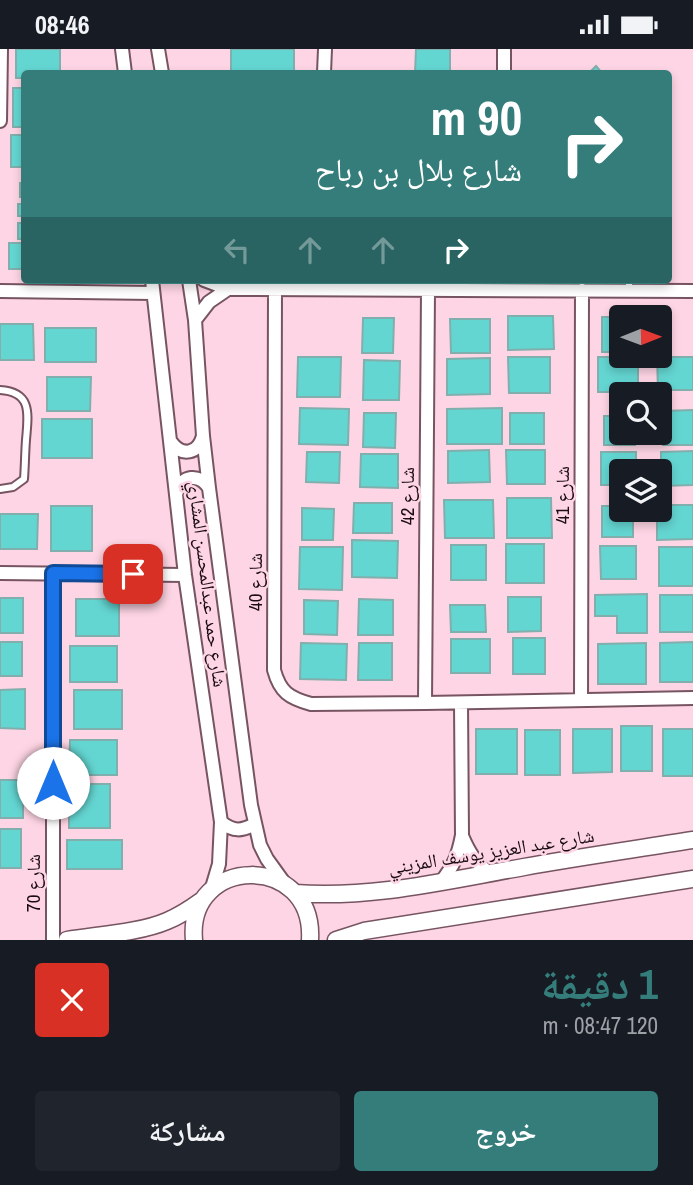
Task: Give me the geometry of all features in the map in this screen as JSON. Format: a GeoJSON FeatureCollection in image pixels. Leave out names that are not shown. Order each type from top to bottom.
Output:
{"type":"FeatureCollection","features":[{"type":"Feature","properties":{"kind":"street"},"geometry":{"type":"LineString","coordinates":[[0,121],[1,49]]}},
{"type":"Feature","properties":{"kind":"street"},"geometry":{"type":"LineString","coordinates":[[122,49],[125,70]]}},
{"type":"Feature","properties":{"kind":"street"},"geometry":{"type":"LineString","coordinates":[[158,49],[162,70]]}},
{"type":"Feature","properties":{"kind":"street"},"geometry":{"type":"LineString","coordinates":[[324,70],[325,49]]}},
{"type":"Feature","properties":{"kind":"street"},"geometry":{"type":"LineString","coordinates":[[504,49],[504,70]]}},
{"type":"Feature","properties":{"kind":"street","name":"شارع حمد عبدالمحسن المشاري"},"geometry":{"type":"LineString","coordinates":[[190,284],[209,488],[251,805],[260,845],[267,859],[290,888]]}},
{"type":"Feature","properties":{"kind":"street"},"geometry":{"type":"LineString","coordinates":[[215,284],[228,289],[321,285],[428,290],[500,285],[582,290],[629,285],[693,291]]}},
{"type":"Feature","properties":{"kind":"street"},"geometry":{"type":"LineString","coordinates":[[0,291],[153,286]]}},
{"type":"Feature","properties":{"kind":"street","name":"شارع حمد عبدالمحسن المشاري"},"geometry":{"type":"LineString","coordinates":[[153,286],[186,575],[221,823],[219,864],[207,895]]}},
{"type":"Feature","properties":{"kind":"street"},"geometry":{"type":"LineString","coordinates":[[195,320],[209,302],[228,289]]}},
{"type":"Feature","properties":{"kind":"street","name":"شارع 40"},"geometry":{"type":"LineString","coordinates":[[275,289],[274,670],[278,683],[285,692],[296,700],[311,704],[693,698]]}},
{"type":"Feature","properties":{"kind":"street","name":"شارع 42"},"geometry":{"type":"LineString","coordinates":[[425,703],[428,290]]}},
{"type":"Feature","properties":{"kind":"street","name":"شارع 41"},"geometry":{"type":"LineString","coordinates":[[581,700],[582,290]]}},
{"type":"Feature","properties":{"kind":"street"},"geometry":{"type":"LineString","coordinates":[[171,442],[182,452],[190,452],[201,443],[203,436]]}},
{"type":"Feature","properties":{"kind":"street"},"geometry":{"type":"LineString","coordinates":[[177,493],[183,480],[191,477],[205,482],[209,488]]}},
{"type":"Feature","properties":{"kind":"street"},"geometry":{"type":"LineString","coordinates":[[0,573],[186,575]]}},
{"type":"Feature","properties":{"kind":"street","name":"شارع 70"},"geometry":{"type":"LineString","coordinates":[[53,573],[53,940]]}},
{"type":"Feature","properties":{"kind":"street"},"geometry":{"type":"LineString","coordinates":[[441,882],[453,866],[462,835],[461,703]]}},
{"type":"Feature","properties":{"kind":"street"},"geometry":{"type":"LineString","coordinates":[[221,823],[230,829],[239,830],[255,824]]}},
{"type":"Feature","properties":{"kind":"street"},"geometry":{"type":"LineString","coordinates":[[462,835],[478,865],[490,873]]}},
{"type":"Feature","properties":{"kind":"street","name":"شارع عبد العزيز يوسف المزيني"},"geometry":{"type":"LineString","coordinates":[[207,895],[223,881],[238,875],[270,877],[290,888],[317,895],[359,893],[693,840]]}},
{"type":"Feature","properties":{"kind":"street"},"geometry":{"type":"LineString","coordinates":[[336,940],[364,931],[693,879]]}},
{"type":"Feature","properties":{"kind":"street"},"geometry":{"type":"LineString","coordinates":[[290,888],[304,907],[310,922],[310,940]]}},
{"type":"Feature","properties":{"kind":"street"},"geometry":{"type":"LineString","coordinates":[[67,940],[165,922],[207,895]]}},
{"type":"Feature","properties":{"kind":"street"},"geometry":{"type":"LineString","coordinates":[[194,940],[196,915],[207,895]]}},
{"type":"Feature","properties":{"kind":"lane"},"geometry":{"type":"LineString","coordinates":[[0,390],[11,391],[22,399],[28,410],[24,479],[13,487],[0,489]]}},
{"type":"Feature","properties":{"kind":"building"},"geometry":{"type":"Polygon","coordinates":[[[16,49],[60,49],[60,70],[21,70],[21,78],[16,78],[16,49]]]}},
{"type":"Feature","properties":{"kind":"building"},"geometry":{"type":"Polygon","coordinates":[[[231,49],[294,49],[294,70],[231,70],[231,49]]]}},
{"type":"Feature","properties":{"kind":"building"},"geometry":{"type":"Polygon","coordinates":[[[416,49],[450,49],[450,70],[415,70],[416,49]]]}},
{"type":"Feature","properties":{"kind":"building"},"geometry":{"type":"Polygon","coordinates":[[[13,88],[21,88],[21,127],[13,127],[13,88]]]}},
{"type":"Feature","properties":{"kind":"building"},"geometry":{"type":"Polygon","coordinates":[[[11,135],[21,135],[21,167],[11,167],[11,135]]]}},
{"type":"Feature","properties":{"kind":"building"},"geometry":{"type":"Polygon","coordinates":[[[18,204],[21,204],[21,216],[18,216],[18,204]]]}},
{"type":"Feature","properties":{"kind":"building"},"geometry":{"type":"Polygon","coordinates":[[[18,223],[21,223],[21,239],[18,239],[18,223]]]}},
{"type":"Feature","properties":{"kind":"building"},"geometry":{"type":"Polygon","coordinates":[[[9,243],[21,243],[21,269],[9,269],[9,243]]]}},
{"type":"Feature","properties":{"kind":"building"},"geometry":{"type":"Polygon","coordinates":[[[508,316],[553,316],[554,349],[508,350],[508,316]]]}},
{"type":"Feature","properties":{"kind":"building"},"geometry":{"type":"Polygon","coordinates":[[[602,317],[609,317],[609,352],[602,352],[602,317]]]}},
{"type":"Feature","properties":{"kind":"building"},"geometry":{"type":"Polygon","coordinates":[[[363,318],[394,318],[393,353],[362,353],[363,318]]]}},
{"type":"Feature","properties":{"kind":"building"},"geometry":{"type":"Polygon","coordinates":[[[450,319],[490,319],[490,353],[451,353],[450,319]]]}},
{"type":"Feature","properties":{"kind":"building"},"geometry":{"type":"Polygon","coordinates":[[[0,324],[33,324],[34,360],[0,360],[0,324]]]}},
{"type":"Feature","properties":{"kind":"building"},"geometry":{"type":"Polygon","coordinates":[[[45,328],[96,328],[96,362],[45,362],[45,328]]]}},
{"type":"Feature","properties":{"kind":"building"},"geometry":{"type":"Polygon","coordinates":[[[298,357],[341,357],[340,397],[297,397],[298,357]]]}},
{"type":"Feature","properties":{"kind":"building"},"geometry":{"type":"Polygon","coordinates":[[[508,357],[550,357],[550,393],[509,393],[508,357]]]}},
{"type":"Feature","properties":{"kind":"building"},"geometry":{"type":"Polygon","coordinates":[[[598,357],[609,357],[609,368],[638,368],[638,382],[609,382],[609,392],[598,392],[598,357]]]}},
{"type":"Feature","properties":{"kind":"building"},"geometry":{"type":"Polygon","coordinates":[[[672,357],[693,357],[693,390],[672,390],[672,382],[658,382],[657,368],[672,368],[672,357]]]}},
{"type":"Feature","properties":{"kind":"building"},"geometry":{"type":"Polygon","coordinates":[[[490,358],[490,394],[447,395],[447,359],[490,358]]]}},
{"type":"Feature","properties":{"kind":"building"},"geometry":{"type":"Polygon","coordinates":[[[364,360],[400,361],[399,400],[363,400],[364,360]]]}},
{"type":"Feature","properties":{"kind":"building"},"geometry":{"type":"Polygon","coordinates":[[[47,377],[91,377],[90,411],[47,411],[47,377]]]}},
{"type":"Feature","properties":{"kind":"building"},"geometry":{"type":"Polygon","coordinates":[[[300,408],[349,409],[348,445],[299,444],[300,408]]]}},
{"type":"Feature","properties":{"kind":"building"},"geometry":{"type":"Polygon","coordinates":[[[502,408],[502,444],[447,444],[447,409],[502,408]]]}},
{"type":"Feature","properties":{"kind":"building"},"geometry":{"type":"Polygon","coordinates":[[[693,410],[693,445],[672,445],[672,411],[693,410]]]}},
{"type":"Feature","properties":{"kind":"building"},"geometry":{"type":"Polygon","coordinates":[[[364,413],[396,413],[395,448],[363,447],[364,413]]]}},
{"type":"Feature","properties":{"kind":"building"},"geometry":{"type":"Polygon","coordinates":[[[510,413],[544,413],[544,444],[510,444],[510,413]]]}},
{"type":"Feature","properties":{"kind":"building"},"geometry":{"type":"Polygon","coordinates":[[[604,416],[609,416],[609,445],[604,445],[604,416]]]}},
{"type":"Feature","properties":{"kind":"building"},"geometry":{"type":"Polygon","coordinates":[[[42,419],[92,419],[92,458],[42,458],[42,419]]]}},
{"type":"Feature","properties":{"kind":"building"},"geometry":{"type":"Polygon","coordinates":[[[489,450],[490,482],[448,483],[448,451],[489,450]]]}},
{"type":"Feature","properties":{"kind":"building"},"geometry":{"type":"Polygon","coordinates":[[[506,450],[545,450],[545,484],[507,484],[506,450]]]}},
{"type":"Feature","properties":{"kind":"building"},"geometry":{"type":"Polygon","coordinates":[[[693,451],[693,485],[672,486],[672,459],[661,459],[661,452],[693,451]]]}},
{"type":"Feature","properties":{"kind":"building"},"geometry":{"type":"Polygon","coordinates":[[[307,452],[340,452],[339,483],[306,482],[307,452]]]}},
{"type":"Feature","properties":{"kind":"building"},"geometry":{"type":"Polygon","coordinates":[[[601,452],[636,452],[636,459],[609,459],[609,485],[601,485],[601,452]]]}},
{"type":"Feature","properties":{"kind":"building"},"geometry":{"type":"Polygon","coordinates":[[[361,454],[398,454],[398,488],[360,487],[361,454]]]}},
{"type":"Feature","properties":{"kind":"building"},"geometry":{"type":"Polygon","coordinates":[[[507,498],[551,498],[552,538],[507,538],[507,498]]]}},
{"type":"Feature","properties":{"kind":"building"},"geometry":{"type":"Polygon","coordinates":[[[444,500],[493,500],[494,538],[445,538],[444,500]]]}},
{"type":"Feature","properties":{"kind":"building"},"geometry":{"type":"Polygon","coordinates":[[[354,503],[392,503],[392,533],[353,533],[354,503]]]}},
{"type":"Feature","properties":{"kind":"building"},"geometry":{"type":"Polygon","coordinates":[[[672,505],[693,505],[693,539],[657,540],[657,522],[672,522],[672,505]]]}},
{"type":"Feature","properties":{"kind":"building"},"geometry":{"type":"Polygon","coordinates":[[[51,506],[92,506],[92,551],[51,551],[51,506]]]}},
{"type":"Feature","properties":{"kind":"building"},"geometry":{"type":"Polygon","coordinates":[[[602,506],[609,506],[609,522],[633,522],[633,537],[602,537],[602,506]]]}},
{"type":"Feature","properties":{"kind":"building"},"geometry":{"type":"Polygon","coordinates":[[[302,508],[334,509],[333,540],[302,540],[302,508]]]}},
{"type":"Feature","properties":{"kind":"building"},"geometry":{"type":"Polygon","coordinates":[[[0,514],[38,514],[37,549],[0,549],[0,514]]]}},
{"type":"Feature","properties":{"kind":"building"},"geometry":{"type":"Polygon","coordinates":[[[352,540],[398,541],[397,578],[352,577],[352,540]]]}},
{"type":"Feature","properties":{"kind":"building"},"geometry":{"type":"Polygon","coordinates":[[[506,544],[544,544],[544,583],[506,583],[506,544]]]}},
{"type":"Feature","properties":{"kind":"building"},"geometry":{"type":"Polygon","coordinates":[[[451,545],[486,545],[486,580],[451,580],[451,545]]]}},
{"type":"Feature","properties":{"kind":"building"},"geometry":{"type":"Polygon","coordinates":[[[600,546],[636,546],[636,579],[601,579],[600,546]]]}},
{"type":"Feature","properties":{"kind":"building"},"geometry":{"type":"Polygon","coordinates":[[[300,547],[343,547],[342,590],[299,589],[300,547]]]}},
{"type":"Feature","properties":{"kind":"building"},"geometry":{"type":"Polygon","coordinates":[[[659,547],[693,547],[693,586],[659,586],[659,547]]]}},
{"type":"Feature","properties":{"kind":"building"},"geometry":{"type":"Polygon","coordinates":[[[647,594],[647,633],[617,633],[617,616],[595,616],[595,595],[647,594]]]}},
{"type":"Feature","properties":{"kind":"building"},"geometry":{"type":"Polygon","coordinates":[[[660,595],[693,595],[693,632],[660,632],[660,595]]]}},
{"type":"Feature","properties":{"kind":"building"},"geometry":{"type":"Polygon","coordinates":[[[508,597],[541,597],[541,631],[508,632],[508,597]]]}},
{"type":"Feature","properties":{"kind":"building"},"geometry":{"type":"Polygon","coordinates":[[[0,598],[23,598],[23,633],[0,633],[0,598]]]}},
{"type":"Feature","properties":{"kind":"building"},"geometry":{"type":"Polygon","coordinates":[[[76,599],[119,599],[119,636],[76,636],[76,599]]]}},
{"type":"Feature","properties":{"kind":"building"},"geometry":{"type":"Polygon","coordinates":[[[359,599],[393,600],[393,635],[358,635],[359,599]]]}},
{"type":"Feature","properties":{"kind":"building"},"geometry":{"type":"Polygon","coordinates":[[[304,600],[338,601],[337,635],[304,634],[304,600]]]}},
{"type":"Feature","properties":{"kind":"building"},"geometry":{"type":"Polygon","coordinates":[[[450,605],[485,605],[486,632],[451,632],[450,605]]]}},
{"type":"Feature","properties":{"kind":"building"},"geometry":{"type":"Polygon","coordinates":[[[513,638],[545,638],[545,674],[513,674],[513,638]]]}},
{"type":"Feature","properties":{"kind":"building"},"geometry":{"type":"Polygon","coordinates":[[[451,639],[490,639],[490,673],[451,673],[451,639]]]}},
{"type":"Feature","properties":{"kind":"building"},"geometry":{"type":"Polygon","coordinates":[[[0,642],[22,642],[22,676],[0,676],[0,642]]]}},
{"type":"Feature","properties":{"kind":"building"},"geometry":{"type":"Polygon","coordinates":[[[693,642],[693,682],[660,682],[660,643],[693,642]]]}},
{"type":"Feature","properties":{"kind":"building"},"geometry":{"type":"Polygon","coordinates":[[[301,643],[347,644],[346,680],[300,679],[301,643]]]}},
{"type":"Feature","properties":{"kind":"building"},"geometry":{"type":"Polygon","coordinates":[[[359,643],[392,643],[392,680],[358,680],[359,643]]]}},
{"type":"Feature","properties":{"kind":"building"},"geometry":{"type":"Polygon","coordinates":[[[646,643],[646,684],[598,684],[598,644],[646,643]]]}},
{"type":"Feature","properties":{"kind":"building"},"geometry":{"type":"Polygon","coordinates":[[[70,646],[117,646],[117,682],[70,682],[70,646]]]}},
{"type":"Feature","properties":{"kind":"building"},"geometry":{"type":"Polygon","coordinates":[[[25,689],[25,729],[0,728],[0,690],[25,689]]]}},
{"type":"Feature","properties":{"kind":"building"},"geometry":{"type":"Polygon","coordinates":[[[74,690],[122,690],[122,729],[74,729],[74,690]]]}},
{"type":"Feature","properties":{"kind":"building"},"geometry":{"type":"Polygon","coordinates":[[[621,726],[652,726],[652,771],[621,771],[621,726]]]}},
{"type":"Feature","properties":{"kind":"building"},"geometry":{"type":"Polygon","coordinates":[[[476,729],[517,729],[517,774],[476,774],[476,729]]]}},
{"type":"Feature","properties":{"kind":"building"},"geometry":{"type":"Polygon","coordinates":[[[573,729],[612,729],[612,772],[573,773],[573,729]]]}},
{"type":"Feature","properties":{"kind":"building"},"geometry":{"type":"Polygon","coordinates":[[[663,729],[693,729],[693,776],[663,776],[663,729]]]}},
{"type":"Feature","properties":{"kind":"building"},"geometry":{"type":"Polygon","coordinates":[[[525,730],[560,730],[560,775],[525,775],[525,730]]]}},
{"type":"Feature","properties":{"kind":"building"},"geometry":{"type":"Polygon","coordinates":[[[70,740],[117,740],[117,775],[69,775],[70,740]]]}},
{"type":"Feature","properties":{"kind":"building"},"geometry":{"type":"Polygon","coordinates":[[[0,780],[23,780],[23,818],[0,818],[0,780]]]}},
{"type":"Feature","properties":{"kind":"building"},"geometry":{"type":"Polygon","coordinates":[[[69,784],[110,784],[110,828],[69,828],[69,784]]]}},
{"type":"Feature","properties":{"kind":"building"},"geometry":{"type":"Polygon","coordinates":[[[0,829],[21,829],[21,868],[0,868],[0,829]]]}},
{"type":"Feature","properties":{"kind":"building"},"geometry":{"type":"Polygon","coordinates":[[[67,840],[122,840],[122,869],[67,869],[67,840]]]}},
{"type":"Feature","properties":{"kind":"route"},"geometry":{"type":"LineString","coordinates":[[53,783],[53,573],[133,574]]}}]}
